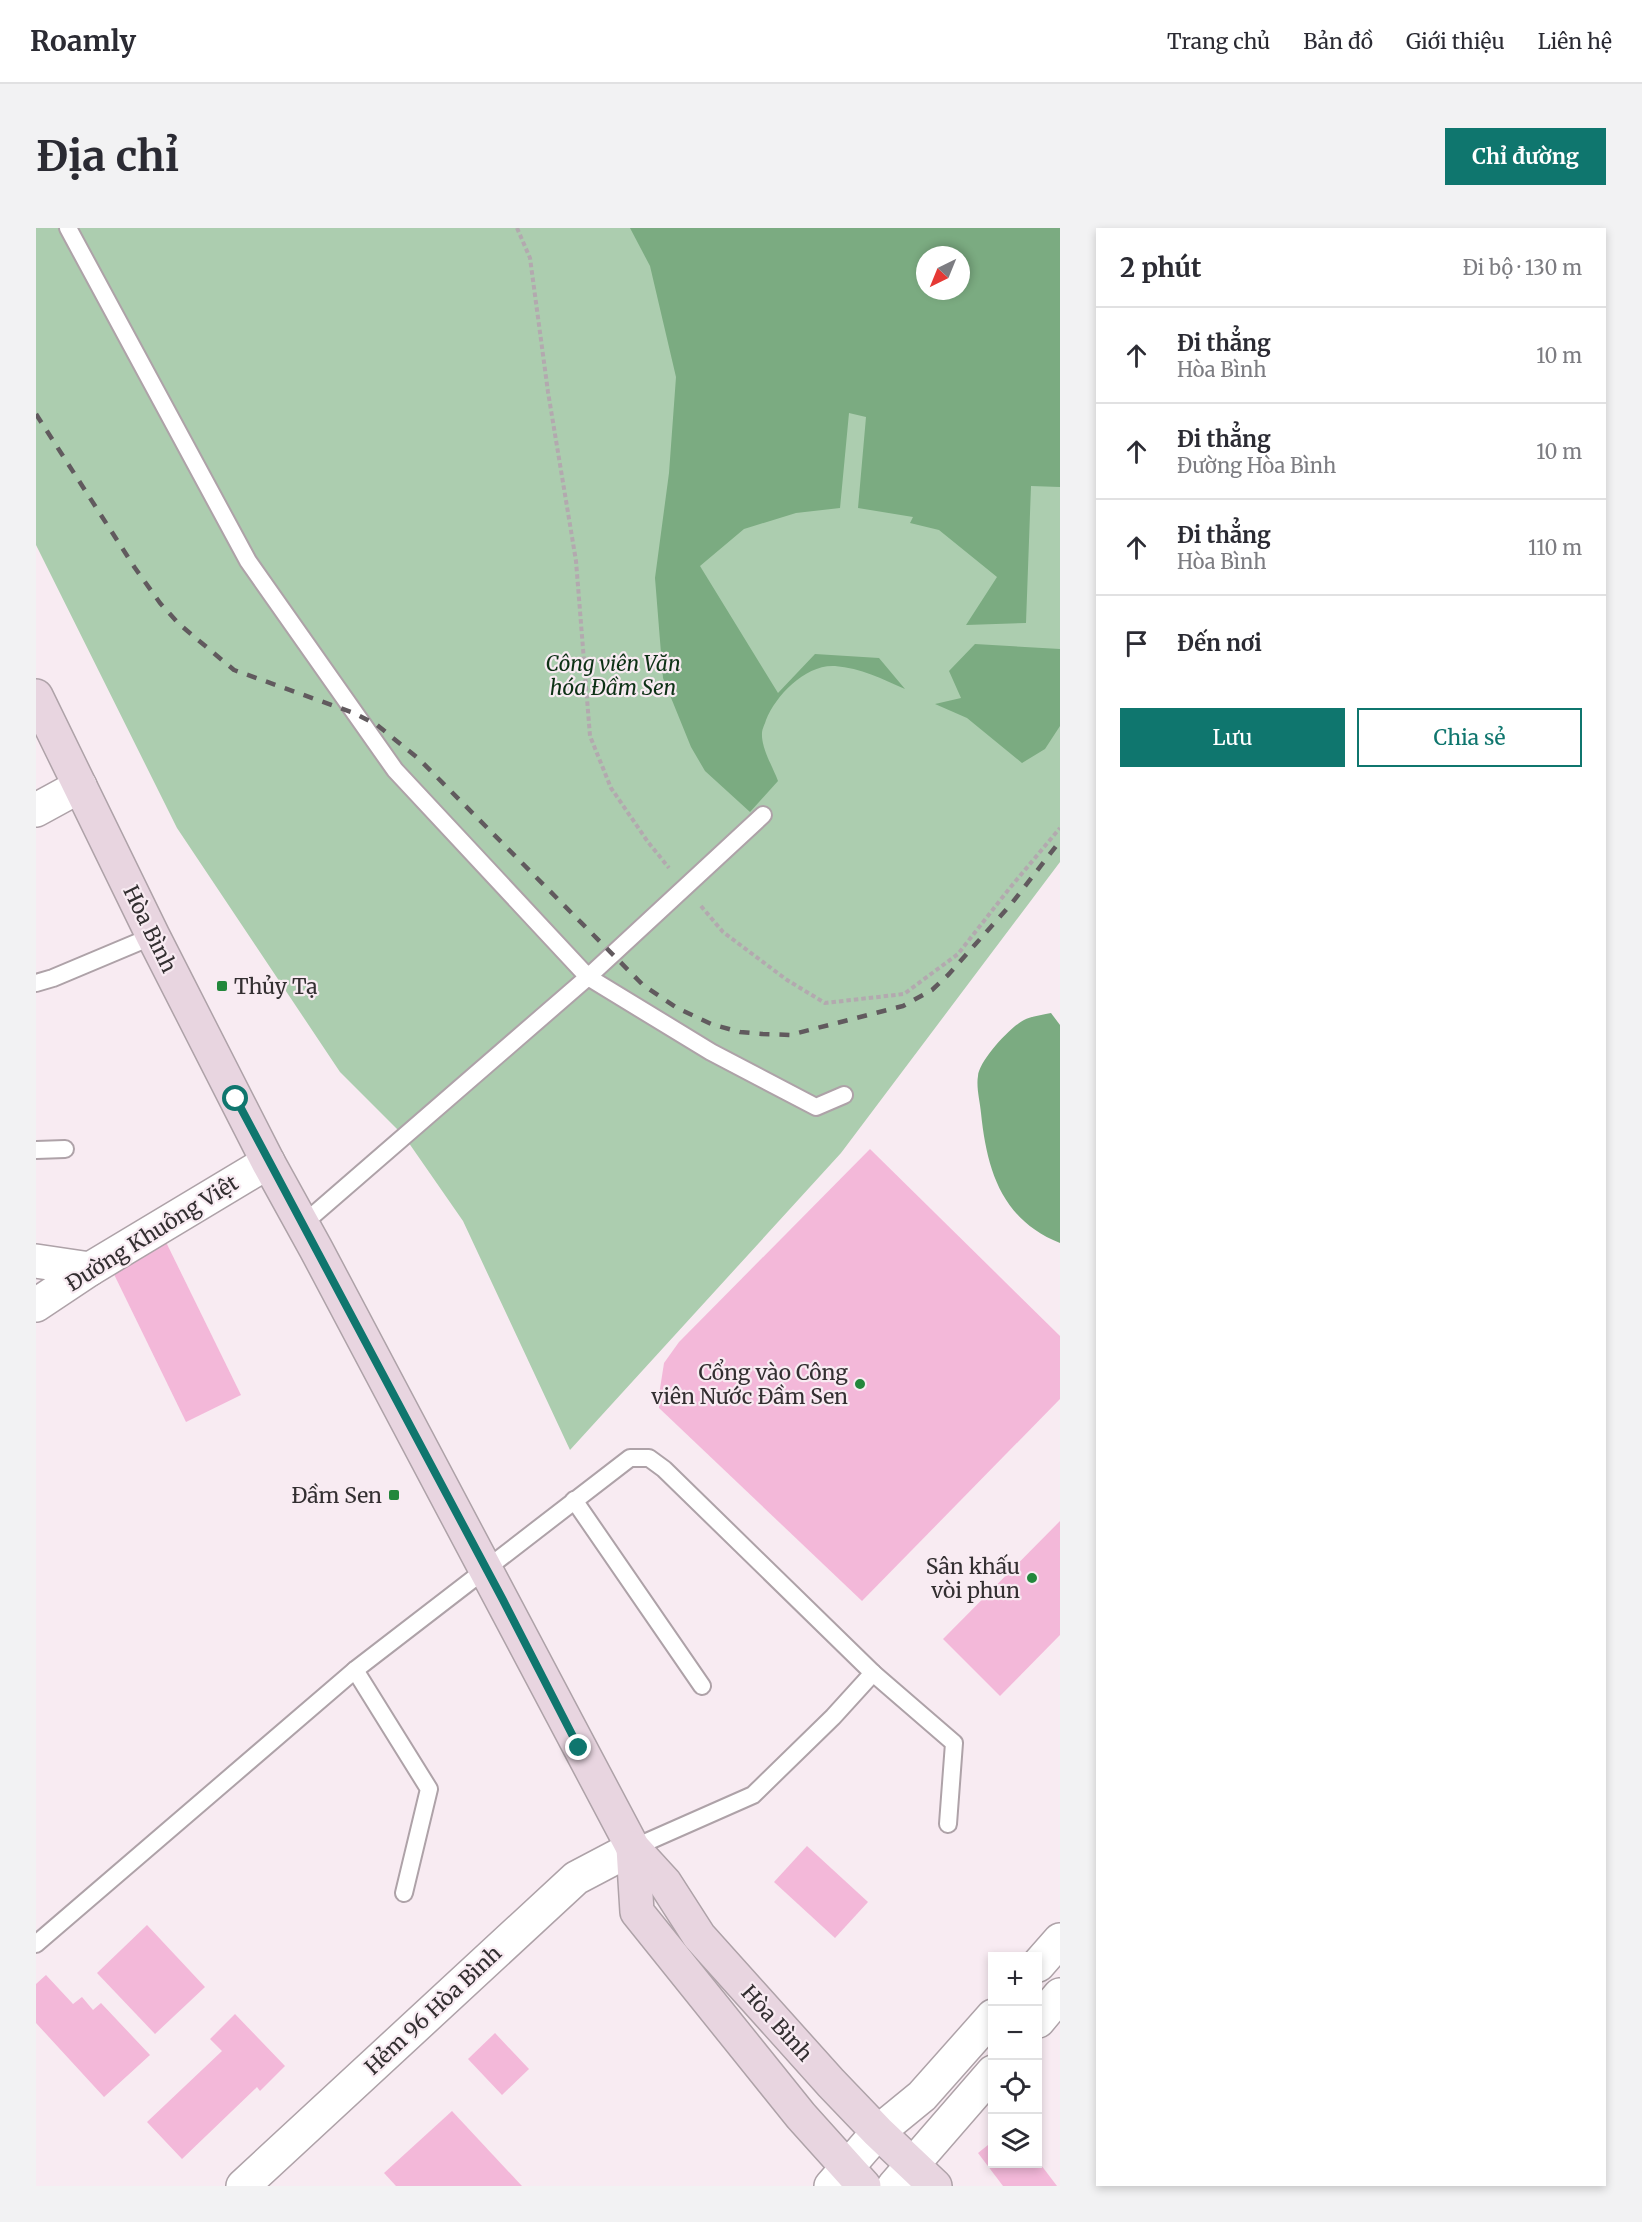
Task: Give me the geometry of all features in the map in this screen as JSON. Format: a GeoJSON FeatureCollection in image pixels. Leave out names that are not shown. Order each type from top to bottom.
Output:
{"type":"FeatureCollection","features":[{"type":"Feature","properties":{"kind":"main road","name":"Hòa Bình"},"geometry":{"type":"LineString","coordinates":[[36,696],[153,936],[268,1162],[303,1224],[608,1805],[633,1848],[666,1883],[699,1936],[823,2075],[878,2132],[914,2179]]}},
{"type":"Feature","properties":{"kind":"main road","name":"Hòa Bình"},"geometry":{"type":"LineString","coordinates":[[633,1848],[637,1912],[801,2116],[847,2180]]}},
{"type":"Feature","properties":{"kind":"street"},"geometry":{"type":"LineString","coordinates":[[36,810],[80,786]]}},
{"type":"Feature","properties":{"kind":"street","name":"Đường Khuông Việt"},"geometry":{"type":"LineString","coordinates":[[36,1305],[90,1269],[268,1162]]}},
{"type":"Feature","properties":{"kind":"street"},"geometry":{"type":"LineString","coordinates":[[36,1261],[90,1269]]}},
{"type":"Feature","properties":{"kind":"street","name":"Hẻm 96 Hòa Bình"},"geometry":{"type":"LineString","coordinates":[[243,2186],[576,1878],[633,1848]]}},
{"type":"Feature","properties":{"kind":"street"},"geometry":{"type":"LineString","coordinates":[[1042,1960],[1060,1940]]}},
{"type":"Feature","properties":{"kind":"street"},"geometry":{"type":"LineString","coordinates":[[1042,2016],[1060,1995]]}},
{"type":"Feature","properties":{"kind":"street"},"geometry":{"type":"LineString","coordinates":[[847,2180],[878,2132],[922,2096],[988,2022]]}},
{"type":"Feature","properties":{"kind":"street"},"geometry":{"type":"LineString","coordinates":[[914,2179],[988,2079]]}},
{"type":"Feature","properties":{"kind":"lane"},"geometry":{"type":"LineString","coordinates":[[68,228],[248,561],[395,770],[588,977],[711,1052],[816,1107],[844,1095]]}},
{"type":"Feature","properties":{"kind":"lane"},"geometry":{"type":"LineString","coordinates":[[303,1224],[588,977],[763,815]]}},
{"type":"Feature","properties":{"kind":"lane"},"geometry":{"type":"LineString","coordinates":[[37,981],[53,978],[153,936]]}},
{"type":"Feature","properties":{"kind":"lane"},"geometry":{"type":"LineString","coordinates":[[36,1150],[65,1149]]}},
{"type":"Feature","properties":{"kind":"lane"},"geometry":{"type":"LineString","coordinates":[[36,1944],[355,1670],[630,1458],[649,1458],[664,1469],[873,1673],[954,1743],[948,1824]]}},
{"type":"Feature","properties":{"kind":"lane"},"geometry":{"type":"LineString","coordinates":[[574,1500],[702,1686]]}},
{"type":"Feature","properties":{"kind":"lane"},"geometry":{"type":"LineString","coordinates":[[355,1670],[429,1789],[404,1893]]}},
{"type":"Feature","properties":{"kind":"lane"},"geometry":{"type":"LineString","coordinates":[[633,1848],[753,1795],[833,1717],[873,1673]]}},
{"type":"Feature","properties":{"kind":"path"},"geometry":{"type":"LineString","coordinates":[[517,228],[530,258],[548,393],[576,561],[590,736],[610,788],[648,842],[723,932],[787,980],[825,1003],[904,994],[958,954],[1060,828]]}},
{"type":"Feature","properties":{"kind":"green space","name":"Công viên Văn hóa Đầm Sen"},"geometry":{"type":"Polygon","coordinates":[[[36,228],[1060,228],[1060,862],[841,1153],[570,1450],[463,1221],[404,1136],[340,1072],[177,828],[36,545],[36,228]]]}},
{"type":"Feature","properties":{"kind":"shaded area"},"geometry":{"type":"Polygon","coordinates":[[[630,228],[1060,228],[1060,487],[1031,486],[1026,623],[966,625],[997,577],[939,530],[910,523],[913,517],[858,508],[866,417],[849,413],[840,508],[796,513],[744,529],[700,566],[778,693],[815,654],[879,658],[905,689],[863,672],[835,666],[813,670],[793,683],[771,710],[762,731],[765,751],[778,781],[750,812],[705,771],[691,747],[663,678],[655,578],[669,473],[676,377],[650,266],[630,228]]]}},
{"type":"Feature","properties":{"kind":"shaded area"},"geometry":{"type":"Polygon","coordinates":[[[975,644],[1060,649],[1060,726],[1045,749],[1022,763],[967,718],[935,704],[961,698],[949,671],[975,644]]]}},
{"type":"Feature","properties":{"kind":"shaded area"},"geometry":{"type":"Polygon","coordinates":[[[1051,1013],[1060,1025],[1060,1243],[1040,1233],[1024,1221],[1001,1191],[988,1155],[977,1085],[984,1062],[1004,1037],[1024,1020],[1051,1013]]]}},
{"type":"Feature","properties":{"kind":"building","name":"Cổng vào Công viên Nước Đầm Sen"},"geometry":{"type":"Polygon","coordinates":[[[870,1149],[1060,1336],[1060,1399],[862,1601],[659,1408],[659,1395],[664,1363],[679,1342],[870,1149]]]}},
{"type":"Feature","properties":{"kind":"building"},"geometry":{"type":"Polygon","coordinates":[[[163,1236],[241,1395],[186,1422],[108,1262],[163,1236]]]}},
{"type":"Feature","properties":{"kind":"building","name":"Sân khấu vòi phun"},"geometry":{"type":"Polygon","coordinates":[[[1060,1521],[1060,1635],[1000,1696],[943,1639],[1060,1521]]]}},
{"type":"Feature","properties":{"kind":"building"},"geometry":{"type":"Polygon","coordinates":[[[807,1846],[868,1902],[835,1938],[774,1882],[807,1846]]]}},
{"type":"Feature","properties":{"kind":"building"},"geometry":{"type":"Polygon","coordinates":[[[147,1925],[205,1987],[155,2034],[97,1973],[147,1925]]]}},
{"type":"Feature","properties":{"kind":"building"},"geometry":{"type":"Polygon","coordinates":[[[46,1975],[73,2004],[82,1997],[93,2010],[101,2003],[150,2055],[104,2097],[36,2023],[36,1984],[46,1975]]]}},
{"type":"Feature","properties":{"kind":"building"},"geometry":{"type":"Polygon","coordinates":[[[235,2014],[285,2066],[260,2091],[257,2087],[182,2159],[147,2122],[222,2051],[210,2039],[235,2014]]]}},
{"type":"Feature","properties":{"kind":"building"},"geometry":{"type":"Polygon","coordinates":[[[495,2033],[529,2069],[502,2095],[468,2059],[495,2033]]]}},
{"type":"Feature","properties":{"kind":"building"},"geometry":{"type":"Polygon","coordinates":[[[452,2111],[522,2186],[396,2186],[384,2173],[452,2111]]]}},
{"type":"Feature","properties":{"kind":"building"},"geometry":{"type":"Polygon","coordinates":[[[988,2145],[988,2166],[978,2153],[988,2145]]]}},
{"type":"Feature","properties":{"kind":"building"},"geometry":{"type":"Polygon","coordinates":[[[1042,2166],[1057,2186],[1003,2186],[989,2168],[1042,2166]]]}},
{"type":"Feature","properties":{"kind":"railway"},"geometry":{"type":"LineString","coordinates":[[36,414],[135,568],[160,603],[179,624],[234,670],[354,713],[377,725],[419,759],[643,985],[677,1008],[711,1024],[740,1032],[790,1035],[903,1006],[932,990],[949,974],[1012,903],[1060,841]]}},
{"type":"Feature","properties":{"kind":"place","name":"Thủy Tạ"},"geometry":{"type":"Point","coordinates":[222,986]}},
{"type":"Feature","properties":{"kind":"place","name":"Cổng vào Công viên Nước Đầm Sen"},"geometry":{"type":"Point","coordinates":[860,1384]}},
{"type":"Feature","properties":{"kind":"place","name":"Đầm Sen"},"geometry":{"type":"Point","coordinates":[394,1495]}},
{"type":"Feature","properties":{"kind":"place","name":"Sân khấu vòi phun"},"geometry":{"type":"Point","coordinates":[1032,1578]}},
{"type":"Feature","properties":{"kind":"route"},"geometry":{"type":"LineString","coordinates":[[236,1099],[503,1600],[579,1748]]}}]}
